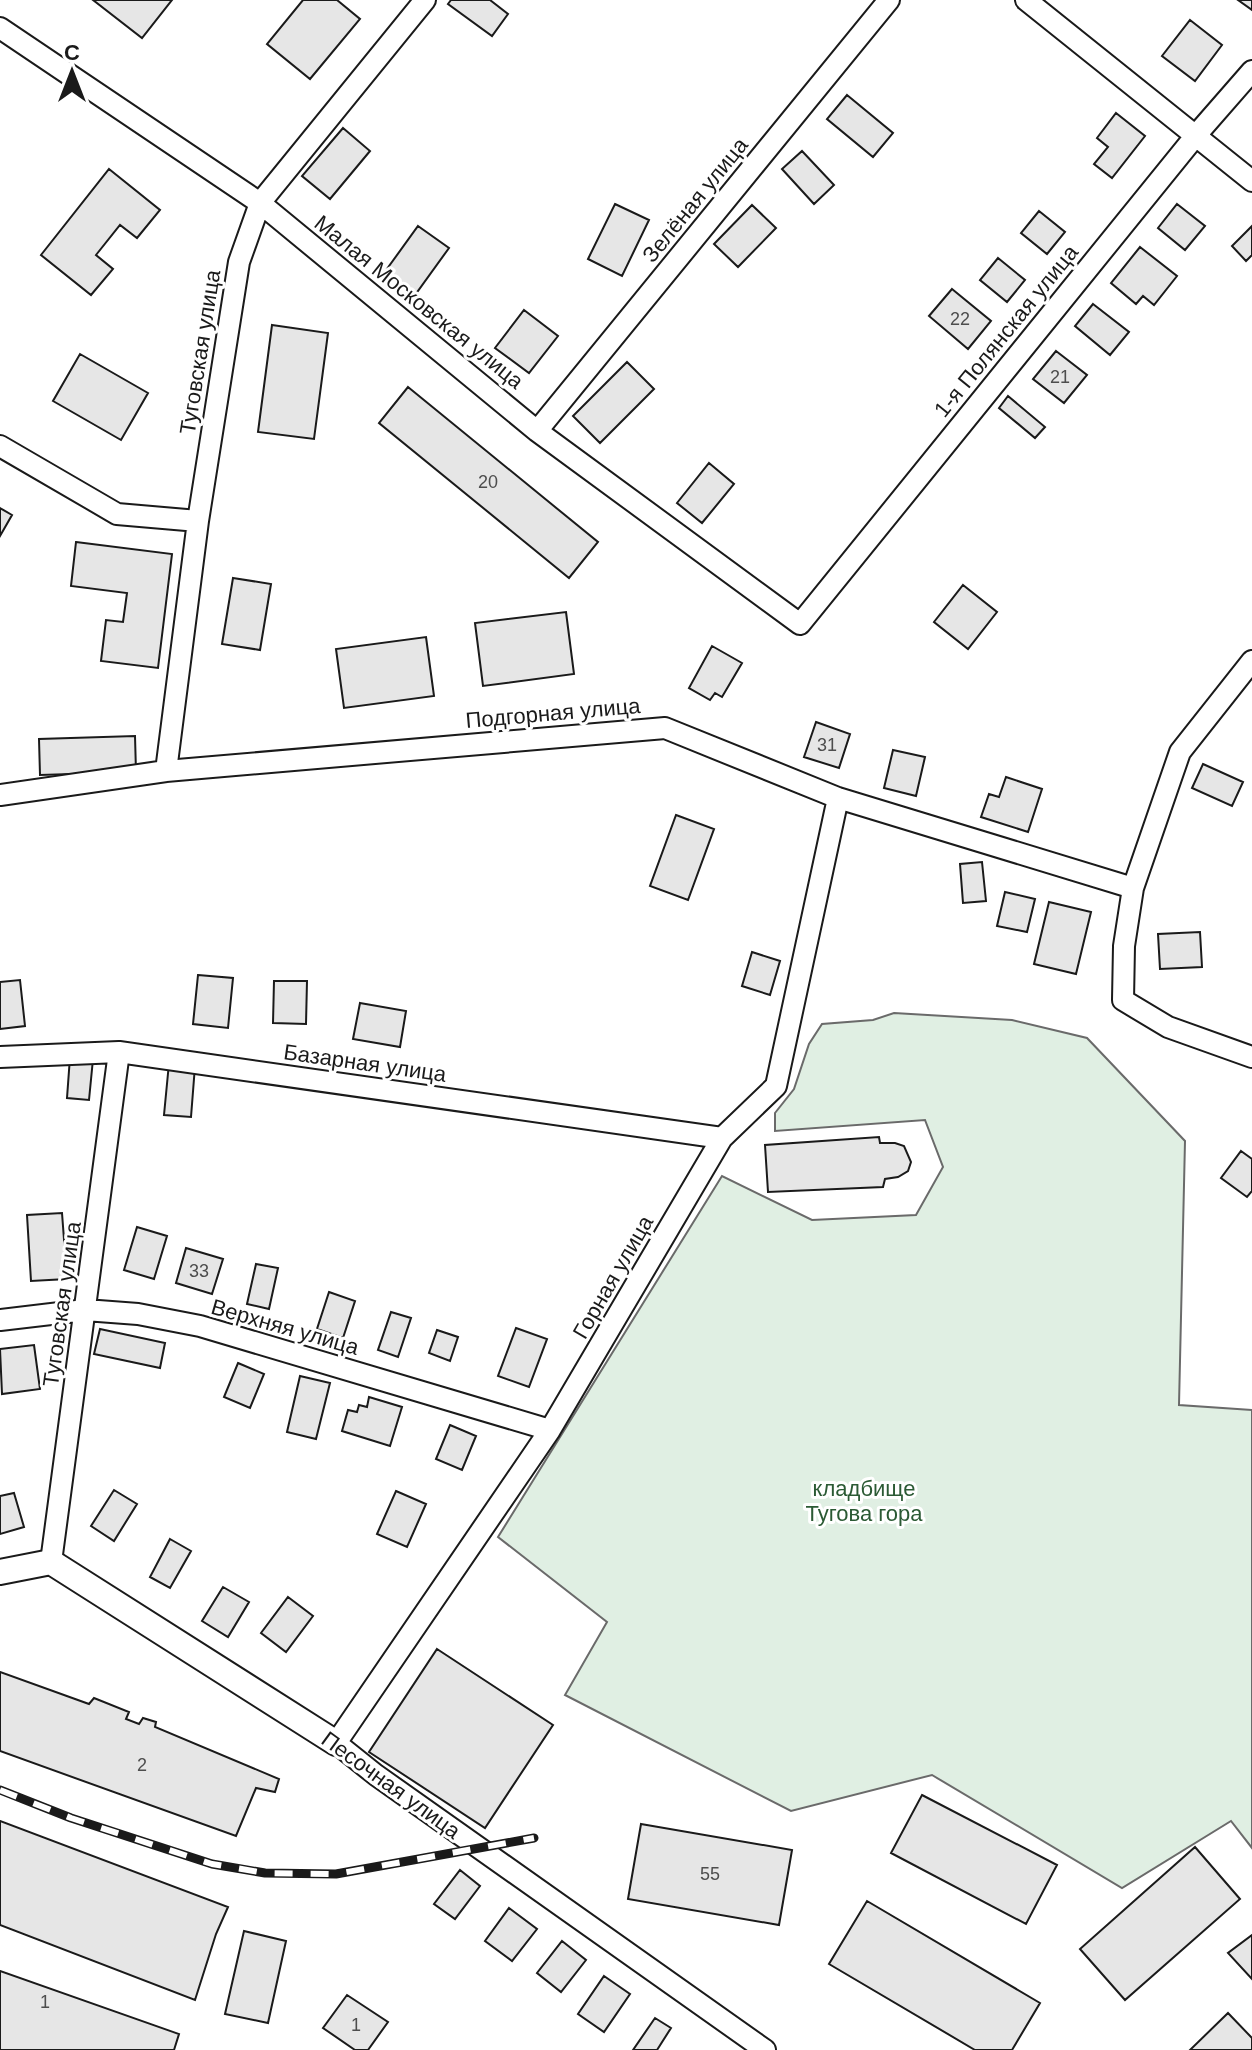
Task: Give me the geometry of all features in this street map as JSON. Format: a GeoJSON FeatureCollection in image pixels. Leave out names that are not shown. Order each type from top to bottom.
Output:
{"type":"FeatureCollection","features":[{"type":"Feature","properties":{"kind":"street","name":"Туговская улица"},"geometry":{"type":"LineString","coordinates":[[166,771],[198,521],[239,262],[260,203],[425,0]]}},
{"type":"Feature","properties":{"kind":"street","name":"Зелёная улица"},"geometry":{"type":"LineString","coordinates":[[537,431],[889,0]]}},
{"type":"Feature","properties":{"kind":"street"},"geometry":{"type":"LineString","coordinates":[[1026,0],[1252,181]]}},
{"type":"Feature","properties":{"kind":"street","name":"Малая Московская улица"},"geometry":{"type":"LineString","coordinates":[[0,28],[260,203],[537,431],[800,624]]}},
{"type":"Feature","properties":{"kind":"street","name":"1-я Полянская улица"},"geometry":{"type":"LineString","coordinates":[[800,624],[1197,134],[1252,71]]}},
{"type":"Feature","properties":{"kind":"street"},"geometry":{"type":"LineString","coordinates":[[0,446],[117,514],[198,521]]}},
{"type":"Feature","properties":{"kind":"street"},"geometry":{"type":"LineString","coordinates":[[1252,661],[1180,752],[1133,888],[1124,946],[1123,1000],[1168,1027],[1252,1057]]}},
{"type":"Feature","properties":{"kind":"street","name":"Подгорная улица"},"geometry":{"type":"LineString","coordinates":[[0,795],[166,771],[665,728],[838,798],[1133,888]]}},
{"type":"Feature","properties":{"kind":"street","name":"Горная улица"},"geometry":{"type":"LineString","coordinates":[[336,1743],[550,1430],[722,1138],[776,1086],[838,798]]}},
{"type":"Feature","properties":{"kind":"street","name":"Туговская улица"},"geometry":{"type":"LineString","coordinates":[[51,1562],[119,1052]]}},
{"type":"Feature","properties":{"kind":"street","name":"Базарная улица"},"geometry":{"type":"LineString","coordinates":[[0,1057],[119,1052],[722,1138]]}},
{"type":"Feature","properties":{"kind":"street","name":"Верхняя улица"},"geometry":{"type":"LineString","coordinates":[[0,1320],[85,1310],[138,1314],[200,1326],[550,1430]]}},
{"type":"Feature","properties":{"kind":"street"},"geometry":{"type":"LineString","coordinates":[[0,1572],[51,1562]]}},
{"type":"Feature","properties":{"kind":"street","name":"Песочная улица"},"geometry":{"type":"LineString","coordinates":[[51,1562],[336,1743],[376,1775],[765,2050]]}},
{"type":"Feature","properties":{"kind":"green space","name":"кладбище Тугова гора"},"geometry":{"type":"Polygon","coordinates":[[[894,1013],[1012,1020],[1087,1038],[1185,1141],[1179,1405],[1252,1410],[1252,1848],[1231,1821],[1122,1888],[932,1775],[791,1811],[565,1695],[607,1622],[498,1537],[722,1176],[812,1220],[916,1215],[943,1167],[925,1120],[775,1131],[775,1113],[794,1089],[809,1044],[822,1024],[873,1020],[894,1013]]]}},
{"type":"Feature","properties":{"kind":"building"},"geometry":{"type":"Polygon","coordinates":[[[93,0],[172,0],[142,38],[93,0]]]}},
{"type":"Feature","properties":{"kind":"building"},"geometry":{"type":"Polygon","coordinates":[[[303,0],[337,0],[360,19],[310,79],[267,44],[303,0]]]}},
{"type":"Feature","properties":{"kind":"building"},"geometry":{"type":"Polygon","coordinates":[[[451,0],[490,0],[508,14],[492,36],[448,4],[451,0]]]}},
{"type":"Feature","properties":{"kind":"building"},"geometry":{"type":"Polygon","coordinates":[[[1238,0],[1252,0],[1252,10],[1238,0]]]}},
{"type":"Feature","properties":{"kind":"building"},"geometry":{"type":"Polygon","coordinates":[[[1190,20],[1222,45],[1195,81],[1162,56],[1190,20]]]}},
{"type":"Feature","properties":{"kind":"building"},"geometry":{"type":"Polygon","coordinates":[[[847,95],[893,133],[873,157],[827,119],[847,95]]]}},
{"type":"Feature","properties":{"kind":"building"},"geometry":{"type":"Polygon","coordinates":[[[1116,113],[1145,136],[1112,178],[1094,164],[1108,147],[1097,138],[1116,113]]]}},
{"type":"Feature","properties":{"kind":"building"},"geometry":{"type":"Polygon","coordinates":[[[343,128],[370,151],[330,199],[302,176],[343,128]]]}},
{"type":"Feature","properties":{"kind":"building"},"geometry":{"type":"Polygon","coordinates":[[[802,151],[834,185],[814,204],[782,169],[802,151]]]}},
{"type":"Feature","properties":{"kind":"building"},"geometry":{"type":"Polygon","coordinates":[[[109,169],[160,210],[137,238],[120,225],[96,255],[113,269],[91,295],[41,255],[109,169]]]}},
{"type":"Feature","properties":{"kind":"building"},"geometry":{"type":"Polygon","coordinates":[[[615,204],[649,220],[622,276],[588,259],[615,204]]]}},
{"type":"Feature","properties":{"kind":"building"},"geometry":{"type":"Polygon","coordinates":[[[1177,204],[1205,226],[1185,250],[1158,228],[1177,204]]]}},
{"type":"Feature","properties":{"kind":"building"},"geometry":{"type":"Polygon","coordinates":[[[752,205],[776,228],[738,267],[714,244],[752,205]]]}},
{"type":"Feature","properties":{"kind":"building"},"geometry":{"type":"Polygon","coordinates":[[[1039,211],[1065,232],[1047,254],[1021,233],[1039,211]]]}},
{"type":"Feature","properties":{"kind":"building"},"geometry":{"type":"Polygon","coordinates":[[[418,226],[449,248],[415,295],[384,273],[418,226]]]}},
{"type":"Feature","properties":{"kind":"building"},"geometry":{"type":"Polygon","coordinates":[[[1252,226],[1252,255],[1246,261],[1232,246],[1252,226]]]}},
{"type":"Feature","properties":{"kind":"building"},"geometry":{"type":"Polygon","coordinates":[[[1140,247],[1177,276],[1154,305],[1143,296],[1136,304],[1111,283],[1140,247]]]}},
{"type":"Feature","properties":{"kind":"building"},"geometry":{"type":"Polygon","coordinates":[[[998,258],[1025,280],[1007,302],[980,280],[998,258]]]}},
{"type":"Feature","properties":{"kind":"building"},"geometry":{"type":"Polygon","coordinates":[[[952,289],[991,321],[968,349],[929,316],[952,289]]]}},
{"type":"Feature","properties":{"kind":"building"},"geometry":{"type":"Polygon","coordinates":[[[1093,304],[1129,332],[1110,355],[1075,326],[1093,304]]]}},
{"type":"Feature","properties":{"kind":"building"},"geometry":{"type":"Polygon","coordinates":[[[524,310],[558,336],[529,373],[495,348],[524,310]]]}},
{"type":"Feature","properties":{"kind":"building"},"geometry":{"type":"Polygon","coordinates":[[[272,325],[328,333],[314,439],[258,432],[272,325]]]}},
{"type":"Feature","properties":{"kind":"building"},"geometry":{"type":"Polygon","coordinates":[[[1056,351],[1087,375],[1064,403],[1033,379],[1056,351]]]}},
{"type":"Feature","properties":{"kind":"building"},"geometry":{"type":"Polygon","coordinates":[[[80,354],[148,393],[121,440],[53,401],[80,354]]]}},
{"type":"Feature","properties":{"kind":"building"},"geometry":{"type":"Polygon","coordinates":[[[627,362],[654,389],[600,443],[573,416],[627,362]]]}},
{"type":"Feature","properties":{"kind":"building"},"geometry":{"type":"Polygon","coordinates":[[[408,387],[598,542],[569,578],[379,423],[408,387]]]}},
{"type":"Feature","properties":{"kind":"building"},"geometry":{"type":"Polygon","coordinates":[[[1008,396],[1045,427],[1035,438],[999,408],[1008,396]]]}},
{"type":"Feature","properties":{"kind":"building"},"geometry":{"type":"Polygon","coordinates":[[[709,463],[734,484],[702,523],[677,503],[709,463]]]}},
{"type":"Feature","properties":{"kind":"building"},"geometry":{"type":"Polygon","coordinates":[[[0,508],[12,515],[0,536],[0,508]]]}},
{"type":"Feature","properties":{"kind":"building"},"geometry":{"type":"Polygon","coordinates":[[[76,542],[172,554],[158,668],[101,661],[106,620],[123,622],[127,593],[71,586],[76,542]]]}},
{"type":"Feature","properties":{"kind":"building"},"geometry":{"type":"Polygon","coordinates":[[[233,578],[271,584],[260,650],[222,644],[233,578]]]}},
{"type":"Feature","properties":{"kind":"building"},"geometry":{"type":"Polygon","coordinates":[[[963,585],[997,612],[968,649],[934,622],[963,585]]]}},
{"type":"Feature","properties":{"kind":"building"},"geometry":{"type":"Polygon","coordinates":[[[566,612],[574,674],[483,686],[475,623],[566,612]]]}},
{"type":"Feature","properties":{"kind":"building"},"geometry":{"type":"Polygon","coordinates":[[[426,637],[434,696],[344,708],[336,649],[426,637]]]}},
{"type":"Feature","properties":{"kind":"building"},"geometry":{"type":"Polygon","coordinates":[[[712,646],[742,663],[722,697],[715,693],[710,700],[689,688],[712,646]]]}},
{"type":"Feature","properties":{"kind":"building"},"geometry":{"type":"Polygon","coordinates":[[[816,722],[850,734],[839,768],[804,757],[816,722]]]}},
{"type":"Feature","properties":{"kind":"building"},"geometry":{"type":"Polygon","coordinates":[[[135,736],[136,772],[40,775],[39,739],[135,736]]]}},
{"type":"Feature","properties":{"kind":"building"},"geometry":{"type":"Polygon","coordinates":[[[893,750],[925,757],[916,796],[884,788],[893,750]]]}},
{"type":"Feature","properties":{"kind":"building"},"geometry":{"type":"Polygon","coordinates":[[[1203,764],[1243,782],[1232,806],[1192,788],[1203,764]]]}},
{"type":"Feature","properties":{"kind":"building"},"geometry":{"type":"Polygon","coordinates":[[[1006,777],[1042,789],[1028,832],[981,817],[989,794],[999,797],[1006,777]]]}},
{"type":"Feature","properties":{"kind":"building"},"geometry":{"type":"Polygon","coordinates":[[[676,815],[714,829],[688,900],[650,886],[676,815]]]}},
{"type":"Feature","properties":{"kind":"building"},"geometry":{"type":"Polygon","coordinates":[[[982,862],[986,901],[963,903],[960,864],[982,862]]]}},
{"type":"Feature","properties":{"kind":"building"},"geometry":{"type":"Polygon","coordinates":[[[1005,892],[1035,899],[1027,932],[997,926],[1005,892]]]}},
{"type":"Feature","properties":{"kind":"building"},"geometry":{"type":"Polygon","coordinates":[[[1049,902],[1091,912],[1076,974],[1034,964],[1049,902]]]}},
{"type":"Feature","properties":{"kind":"building"},"geometry":{"type":"Polygon","coordinates":[[[1200,932],[1202,967],[1160,969],[1158,934],[1200,932]]]}},
{"type":"Feature","properties":{"kind":"building"},"geometry":{"type":"Polygon","coordinates":[[[752,952],[780,961],[770,995],[742,986],[752,952]]]}},
{"type":"Feature","properties":{"kind":"building"},"geometry":{"type":"Polygon","coordinates":[[[198,975],[233,978],[228,1028],[193,1024],[198,975]]]}},
{"type":"Feature","properties":{"kind":"building"},"geometry":{"type":"Polygon","coordinates":[[[20,980],[25,1026],[0,1029],[0,982],[20,980]]]}},
{"type":"Feature","properties":{"kind":"building"},"geometry":{"type":"Polygon","coordinates":[[[274,981],[307,981],[306,1024],[273,1023],[274,981]]]}},
{"type":"Feature","properties":{"kind":"building"},"geometry":{"type":"Polygon","coordinates":[[[360,1003],[406,1011],[400,1047],[353,1039],[360,1003]]]}},
{"type":"Feature","properties":{"kind":"building"},"geometry":{"type":"Polygon","coordinates":[[[70,1057],[93,1059],[89,1100],[67,1098],[70,1057]]]}},
{"type":"Feature","properties":{"kind":"building"},"geometry":{"type":"Polygon","coordinates":[[[169,1063],[195,1066],[191,1117],[164,1115],[169,1063]]]}},
{"type":"Feature","properties":{"kind":"building"},"geometry":{"type":"Polygon","coordinates":[[[879,1137],[880,1143],[904,1146],[911,1162],[908,1171],[885,1179],[883,1187],[768,1192],[765,1145],[879,1137]]]}},
{"type":"Feature","properties":{"kind":"building"},"geometry":{"type":"Polygon","coordinates":[[[1241,1151],[1252,1159],[1252,1191],[1247,1197],[1221,1178],[1241,1151]]]}},
{"type":"Feature","properties":{"kind":"building"},"geometry":{"type":"Polygon","coordinates":[[[62,1213],[67,1279],[31,1281],[27,1215],[62,1213]]]}},
{"type":"Feature","properties":{"kind":"building"},"geometry":{"type":"Polygon","coordinates":[[[137,1227],[167,1236],[154,1279],[124,1270],[137,1227]]]}},
{"type":"Feature","properties":{"kind":"building"},"geometry":{"type":"Polygon","coordinates":[[[186,1248],[223,1259],[212,1294],[176,1283],[186,1248]]]}},
{"type":"Feature","properties":{"kind":"building"},"geometry":{"type":"Polygon","coordinates":[[[256,1264],[278,1268],[269,1309],[247,1304],[256,1264]]]}},
{"type":"Feature","properties":{"kind":"building"},"geometry":{"type":"Polygon","coordinates":[[[329,1292],[355,1301],[343,1338],[317,1329],[329,1292]]]}},
{"type":"Feature","properties":{"kind":"building"},"geometry":{"type":"Polygon","coordinates":[[[391,1312],[411,1318],[398,1357],[378,1350],[391,1312]]]}},
{"type":"Feature","properties":{"kind":"building"},"geometry":{"type":"Polygon","coordinates":[[[516,1328],[547,1339],[529,1387],[498,1376],[516,1328]]]}},
{"type":"Feature","properties":{"kind":"building"},"geometry":{"type":"Polygon","coordinates":[[[100,1329],[165,1343],[160,1368],[94,1354],[100,1329]]]}},
{"type":"Feature","properties":{"kind":"building"},"geometry":{"type":"Polygon","coordinates":[[[437,1330],[458,1337],[450,1361],[429,1353],[437,1330]]]}},
{"type":"Feature","properties":{"kind":"building"},"geometry":{"type":"Polygon","coordinates":[[[34,1345],[40,1389],[2,1394],[0,1349],[34,1345]]]}},
{"type":"Feature","properties":{"kind":"building"},"geometry":{"type":"Polygon","coordinates":[[[238,1363],[264,1374],[250,1408],[224,1397],[238,1363]]]}},
{"type":"Feature","properties":{"kind":"building"},"geometry":{"type":"Polygon","coordinates":[[[300,1376],[330,1383],[316,1439],[287,1432],[300,1376]]]}},
{"type":"Feature","properties":{"kind":"building"},"geometry":{"type":"Polygon","coordinates":[[[369,1397],[402,1407],[390,1446],[342,1431],[348,1410],[357,1412],[359,1405],[367,1407],[369,1397]]]}},
{"type":"Feature","properties":{"kind":"building"},"geometry":{"type":"Polygon","coordinates":[[[450,1425],[476,1436],[462,1470],[436,1459],[450,1425]]]}},
{"type":"Feature","properties":{"kind":"building"},"geometry":{"type":"Polygon","coordinates":[[[114,1490],[137,1504],[114,1541],[91,1526],[114,1490]]]}},
{"type":"Feature","properties":{"kind":"building"},"geometry":{"type":"Polygon","coordinates":[[[396,1491],[426,1504],[407,1547],[377,1534],[396,1491]]]}},
{"type":"Feature","properties":{"kind":"building"},"geometry":{"type":"Polygon","coordinates":[[[14,1493],[24,1527],[0,1534],[0,1496],[14,1493]]]}},
{"type":"Feature","properties":{"kind":"building"},"geometry":{"type":"Polygon","coordinates":[[[170,1539],[191,1551],[170,1588],[150,1577],[170,1539]]]}},
{"type":"Feature","properties":{"kind":"building"},"geometry":{"type":"Polygon","coordinates":[[[223,1587],[249,1602],[228,1637],[202,1621],[223,1587]]]}},
{"type":"Feature","properties":{"kind":"building"},"geometry":{"type":"Polygon","coordinates":[[[288,1597],[313,1616],[286,1652],[261,1633],[288,1597]]]}},
{"type":"Feature","properties":{"kind":"building"},"geometry":{"type":"Polygon","coordinates":[[[437,1649],[553,1725],[485,1828],[369,1752],[437,1649]]]}},
{"type":"Feature","properties":{"kind":"building"},"geometry":{"type":"Polygon","coordinates":[[[0,1672],[89,1704],[94,1698],[129,1712],[126,1719],[139,1724],[143,1718],[156,1722],[155,1727],[279,1779],[275,1792],[256,1788],[236,1836],[0,1751],[0,1672]]]}},
{"type":"Feature","properties":{"kind":"building"},"geometry":{"type":"Polygon","coordinates":[[[922,1795],[1057,1865],[1026,1924],[891,1853],[922,1795]]]}},
{"type":"Feature","properties":{"kind":"building"},"geometry":{"type":"Polygon","coordinates":[[[0,1821],[228,1907],[195,2000],[0,1925],[0,1821]]]}},
{"type":"Feature","properties":{"kind":"building"},"geometry":{"type":"Polygon","coordinates":[[[641,1824],[792,1850],[779,1925],[628,1899],[641,1824]]]}},
{"type":"Feature","properties":{"kind":"building"},"geometry":{"type":"Polygon","coordinates":[[[1195,1847],[1240,1899],[1125,2000],[1080,1949],[1195,1847]]]}},
{"type":"Feature","properties":{"kind":"building"},"geometry":{"type":"Polygon","coordinates":[[[460,1870],[480,1886],[455,1919],[434,1904],[460,1870]]]}},
{"type":"Feature","properties":{"kind":"building"},"geometry":{"type":"Polygon","coordinates":[[[867,1901],[1040,2003],[1012,2050],[975,2050],[829,1964],[867,1901]]]}},
{"type":"Feature","properties":{"kind":"building"},"geometry":{"type":"Polygon","coordinates":[[[509,1908],[537,1929],[512,1961],[485,1941],[509,1908]]]}},
{"type":"Feature","properties":{"kind":"building"},"geometry":{"type":"Polygon","coordinates":[[[244,1931],[286,1941],[268,2023],[225,2014],[244,1931]]]}},
{"type":"Feature","properties":{"kind":"building"},"geometry":{"type":"Polygon","coordinates":[[[1252,1935],[1252,1979],[1228,1953],[1252,1935]]]}},
{"type":"Feature","properties":{"kind":"building"},"geometry":{"type":"Polygon","coordinates":[[[562,1941],[586,1960],[561,1992],[537,1973],[562,1941]]]}},
{"type":"Feature","properties":{"kind":"building"},"geometry":{"type":"Polygon","coordinates":[[[0,1971],[179,2034],[174,2050],[0,2050],[0,1971]]]}},
{"type":"Feature","properties":{"kind":"building"},"geometry":{"type":"Polygon","coordinates":[[[604,1976],[630,1994],[604,2032],[578,2014],[604,1976]]]}},
{"type":"Feature","properties":{"kind":"building"},"geometry":{"type":"Polygon","coordinates":[[[347,1995],[388,2022],[368,2050],[355,2050],[323,2028],[347,1995]]]}},
{"type":"Feature","properties":{"kind":"building"},"geometry":{"type":"Polygon","coordinates":[[[1228,2013],[1252,2038],[1252,2050],[1190,2050],[1228,2013]]]}},
{"type":"Feature","properties":{"kind":"building"},"geometry":{"type":"Polygon","coordinates":[[[655,2018],[671,2028],[657,2050],[633,2050],[655,2018]]]}},
{"type":"Feature","properties":{"kind":"railway"},"geometry":{"type":"LineString","coordinates":[[0,1790],[71,1818],[212,1864],[265,1873],[336,1874],[534,1838]]}}]}
